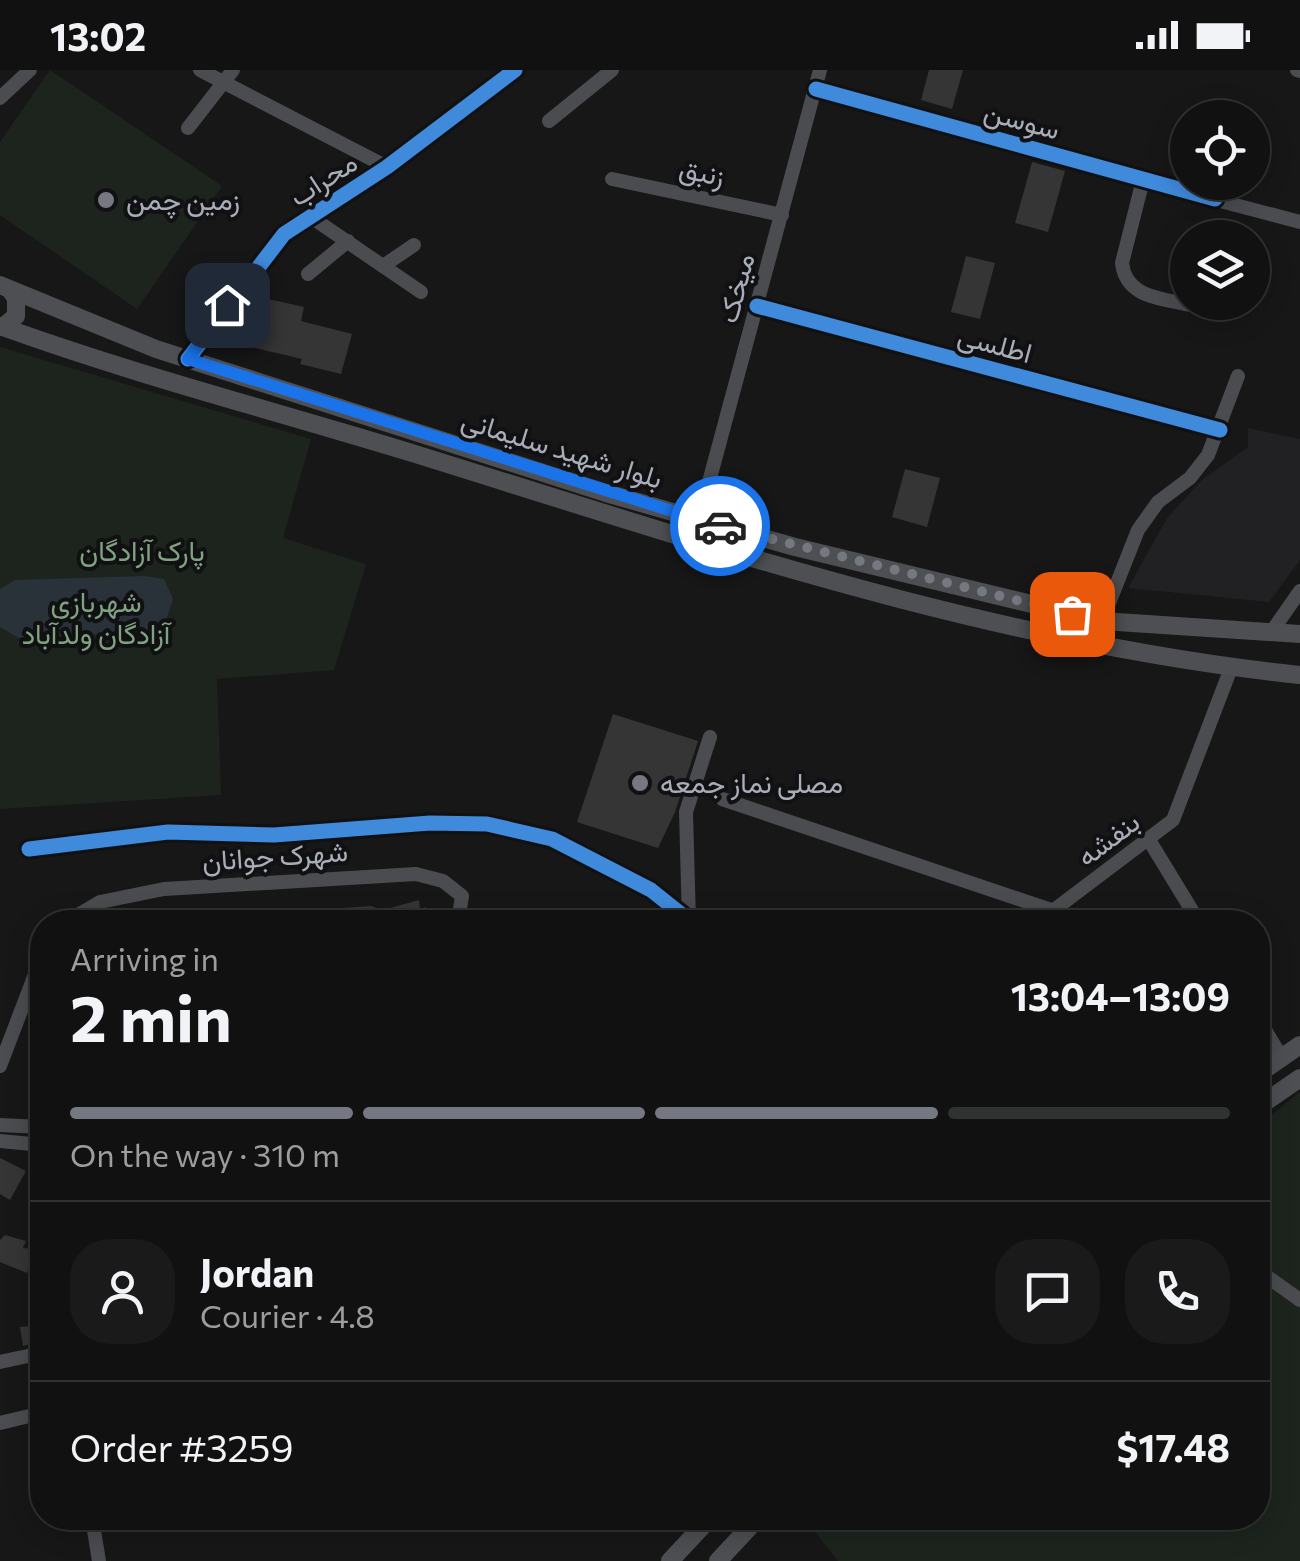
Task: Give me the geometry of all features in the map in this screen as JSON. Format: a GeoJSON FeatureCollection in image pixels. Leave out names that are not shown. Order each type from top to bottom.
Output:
{"type":"FeatureCollection","features":[{"type":"Feature","properties":{"kind":"main road","name":"بلوار شهید سلیمانی"},"geometry":{"type":"LineString","coordinates":[[6,288],[188,359],[699,520],[977,593],[1102,620],[1300,634]]}},
{"type":"Feature","properties":{"kind":"main road"},"geometry":{"type":"LineString","coordinates":[[2,326],[16,316],[16,298],[6,288]]}},
{"type":"Feature","properties":{"kind":"main road"},"geometry":{"type":"LineString","coordinates":[[52,346],[49,324],[66,313]]}},
{"type":"Feature","properties":{"kind":"main road","name":"بلوار شهید سلیمانی"},"geometry":{"type":"LineString","coordinates":[[2,326],[52,346],[413,454],[700,546],[962,618],[1231,668],[1300,675]]}},
{"type":"Feature","properties":{"kind":"main road"},"geometry":{"type":"LineString","coordinates":[[1270,1066],[1300,1045]]}},
{"type":"Feature","properties":{"kind":"main road"},"geometry":{"type":"LineString","coordinates":[[1270,1099],[1300,1078]]}},
{"type":"Feature","properties":{"kind":"main road"},"geometry":{"type":"LineString","coordinates":[[670,1561],[699,1530]]}},
{"type":"Feature","properties":{"kind":"main road"},"geometry":{"type":"LineString","coordinates":[[718,1561],[742,1530]]}},
{"type":"Feature","properties":{"kind":"street"},"geometry":{"type":"LineString","coordinates":[[200,70],[387,167]]}},
{"type":"Feature","properties":{"kind":"street"},"geometry":{"type":"LineString","coordinates":[[188,128],[233,70]]}},
{"type":"Feature","properties":{"kind":"street","name":"محراب"},"geometry":{"type":"LineString","coordinates":[[188,359],[271,246],[387,167],[515,70]]}},
{"type":"Feature","properties":{"kind":"street"},"geometry":{"type":"LineString","coordinates":[[549,120],[612,70]]}},
{"type":"Feature","properties":{"kind":"street","name":"میخک"},"geometry":{"type":"LineString","coordinates":[[699,520],[820,70]]}},
{"type":"Feature","properties":{"kind":"street"},"geometry":{"type":"LineString","coordinates":[[0,98],[21,73]]}},
{"type":"Feature","properties":{"kind":"street","name":"سوسن"},"geometry":{"type":"LineString","coordinates":[[816,89],[1170,187]]}},
{"type":"Feature","properties":{"kind":"street","name":"زنبق"},"geometry":{"type":"LineString","coordinates":[[612,179],[782,215]]}},
{"type":"Feature","properties":{"kind":"street"},"geometry":{"type":"LineString","coordinates":[[1144,180],[1122,263],[1123,275],[1128,286],[1138,292],[1170,300]]}},
{"type":"Feature","properties":{"kind":"street"},"geometry":{"type":"LineString","coordinates":[[1215,200],[1300,222]]}},
{"type":"Feature","properties":{"kind":"street"},"geometry":{"type":"LineString","coordinates":[[311,217],[422,292]]}},
{"type":"Feature","properties":{"kind":"street"},"geometry":{"type":"LineString","coordinates":[[308,274],[348,241]]}},
{"type":"Feature","properties":{"kind":"street"},"geometry":{"type":"LineString","coordinates":[[383,266],[414,245]]}},
{"type":"Feature","properties":{"kind":"street","name":"اطلسی"},"geometry":{"type":"LineString","coordinates":[[757,306],[1220,430]]}},
{"type":"Feature","properties":{"kind":"street"},"geometry":{"type":"LineString","coordinates":[[1102,620],[1115,578],[1138,530],[1158,502],[1201,466],[1220,430],[1238,376]]}},
{"type":"Feature","properties":{"kind":"street"},"geometry":{"type":"LineString","coordinates":[[1272,631],[1300,591]]}},
{"type":"Feature","properties":{"kind":"street","name":"بنفشه"},"geometry":{"type":"LineString","coordinates":[[1055,910],[1173,820],[1231,668]]}},
{"type":"Feature","properties":{"kind":"street"},"geometry":{"type":"LineString","coordinates":[[690,910],[686,812],[710,737]]}},
{"type":"Feature","properties":{"kind":"street"},"geometry":{"type":"LineString","coordinates":[[722,799],[1051,910]]}},
{"type":"Feature","properties":{"kind":"street"},"geometry":{"type":"LineString","coordinates":[[29,849],[168,832],[274,835],[430,823],[487,824],[552,839],[651,890],[675,910]]}},
{"type":"Feature","properties":{"kind":"street"},"geometry":{"type":"LineString","coordinates":[[1149,840],[1193,910]]}},
{"type":"Feature","properties":{"kind":"street","name":"شهرک جوانان"},"geometry":{"type":"LineString","coordinates":[[86,910],[100,902],[164,889],[416,874],[442,881],[462,896],[460,910]]}},
{"type":"Feature","properties":{"kind":"street"},"geometry":{"type":"LineString","coordinates":[[0,1066],[30,987]]}},
{"type":"Feature","properties":{"kind":"street"},"geometry":{"type":"LineString","coordinates":[[1270,1038],[1282,1058]]}},
{"type":"Feature","properties":{"kind":"street"},"geometry":{"type":"LineString","coordinates":[[0,1125],[30,1127]]}},
{"type":"Feature","properties":{"kind":"street"},"geometry":{"type":"LineString","coordinates":[[0,1141],[30,1143]]}},
{"type":"Feature","properties":{"kind":"street"},"geometry":{"type":"LineString","coordinates":[[1270,1279],[1300,1300]]}},
{"type":"Feature","properties":{"kind":"street"},"geometry":{"type":"LineString","coordinates":[[0,1362],[30,1356]]}},
{"type":"Feature","properties":{"kind":"street"},"geometry":{"type":"LineString","coordinates":[[0,1423],[30,1415]]}},
{"type":"Feature","properties":{"kind":"street"},"geometry":{"type":"LineString","coordinates":[[94,1530],[99,1561]]}},
{"type":"Feature","properties":{"kind":"shaded area"},"geometry":{"type":"Polygon","coordinates":[[[1248,428],[1300,439],[1300,560],[1269,602],[1128,588],[1167,518],[1202,480],[1248,447],[1248,428]]]}},
{"type":"Feature","properties":{"kind":"shaded area"},"geometry":{"type":"Polygon","coordinates":[[[145,576],[164,579],[173,599],[166,620],[150,632],[19,638],[0,627],[0,589],[15,580],[145,576]]]}},
{"type":"Feature","properties":{"kind":"green space","name":"زمین چمن"},"geometry":{"type":"Polygon","coordinates":[[[50,70],[222,186],[137,309],[0,215],[0,142],[50,70]]]}},
{"type":"Feature","properties":{"kind":"green space","name":"پارک آزادگان"},"geometry":{"type":"Polygon","coordinates":[[[0,347],[311,439],[283,538],[366,564],[334,670],[217,679],[221,795],[0,809],[0,347]]]}},
{"type":"Feature","properties":{"kind":"green space"},"geometry":{"type":"Polygon","coordinates":[[[1300,1092],[1300,1561],[838,1561],[813,1530],[1270,1530],[1270,1116],[1300,1092]]]}},
{"type":"Feature","properties":{"kind":"building"},"geometry":{"type":"Polygon","coordinates":[[[929,70],[963,70],[952,109],[921,100],[929,70]]]}},
{"type":"Feature","properties":{"kind":"building"},"geometry":{"type":"Polygon","coordinates":[[[1032,162],[1065,171],[1048,232],[1015,223],[1032,162]]]}},
{"type":"Feature","properties":{"kind":"building"},"geometry":{"type":"Polygon","coordinates":[[[966,256],[995,263],[980,319],[951,312],[966,256]]]}},
{"type":"Feature","properties":{"kind":"building"},"geometry":{"type":"Polygon","coordinates":[[[251,295],[304,307],[301,321],[352,334],[341,374],[300,364],[302,359],[234,343],[243,304],[251,295]]]}},
{"type":"Feature","properties":{"kind":"building"},"geometry":{"type":"Polygon","coordinates":[[[905,469],[940,478],[927,527],[892,517],[905,469]]]}},
{"type":"Feature","properties":{"kind":"building","name":"مصلی نماز جمعه"},"geometry":{"type":"Polygon","coordinates":[[[613,714],[698,741],[675,812],[658,848],[577,822],[613,714]]]}},
{"type":"Feature","properties":{"kind":"building"},"geometry":{"type":"Polygon","coordinates":[[[419,900],[420,909],[426,910],[383,910],[419,900]]]}},
{"type":"Feature","properties":{"kind":"building"},"geometry":{"type":"Polygon","coordinates":[[[371,906],[383,910],[314,910],[371,906]]]}},
{"type":"Feature","properties":{"kind":"building"},"geometry":{"type":"Polygon","coordinates":[[[0,1158],[26,1171],[10,1200],[0,1194],[0,1158]]]}},
{"type":"Feature","properties":{"kind":"building"},"geometry":{"type":"Polygon","coordinates":[[[5,1235],[26,1241],[23,1248],[30,1249],[27,1273],[0,1262],[0,1240],[5,1235]]]}},
{"type":"Feature","properties":{"kind":"building"},"geometry":{"type":"Polygon","coordinates":[[[30,1326],[30,1344],[23,1346],[20,1327],[30,1326]]]}},
{"type":"Feature","properties":{"kind":"cycle path"},"geometry":{"type":"LineString","coordinates":[[188,359],[284,234],[387,167],[515,70]]}},
{"type":"Feature","properties":{"kind":"cycle path"},"geometry":{"type":"LineString","coordinates":[[816,89],[1170,187]]}},
{"type":"Feature","properties":{"kind":"cycle path"},"geometry":{"type":"LineString","coordinates":[[757,306],[1220,430]]}},
{"type":"Feature","properties":{"kind":"cycle path"},"geometry":{"type":"LineString","coordinates":[[29,849],[168,832],[274,835],[430,823],[487,824],[552,839],[651,890],[676,910]]}},
{"type":"Feature","properties":{"kind":"way so far"},"geometry":{"type":"LineString","coordinates":[[720,526],[1072,614]]}},
{"type":"Feature","properties":{"kind":"place","name":"زمین چمن"},"geometry":{"type":"Point","coordinates":[106,200]}},
{"type":"Feature","properties":{"kind":"place","name":"مصلی نماز جمعه"},"geometry":{"type":"Point","coordinates":[640,783]}},
{"type":"Feature","properties":{"kind":"route"},"geometry":{"type":"LineString","coordinates":[[227,305],[188,359],[720,526]]}},
{"type":"Feature","properties":{"kind":"park label","name":"شهربازی آزادگان ولدآباد"},"geometry":{"type":"Point","coordinates":[96,618]}}]}
